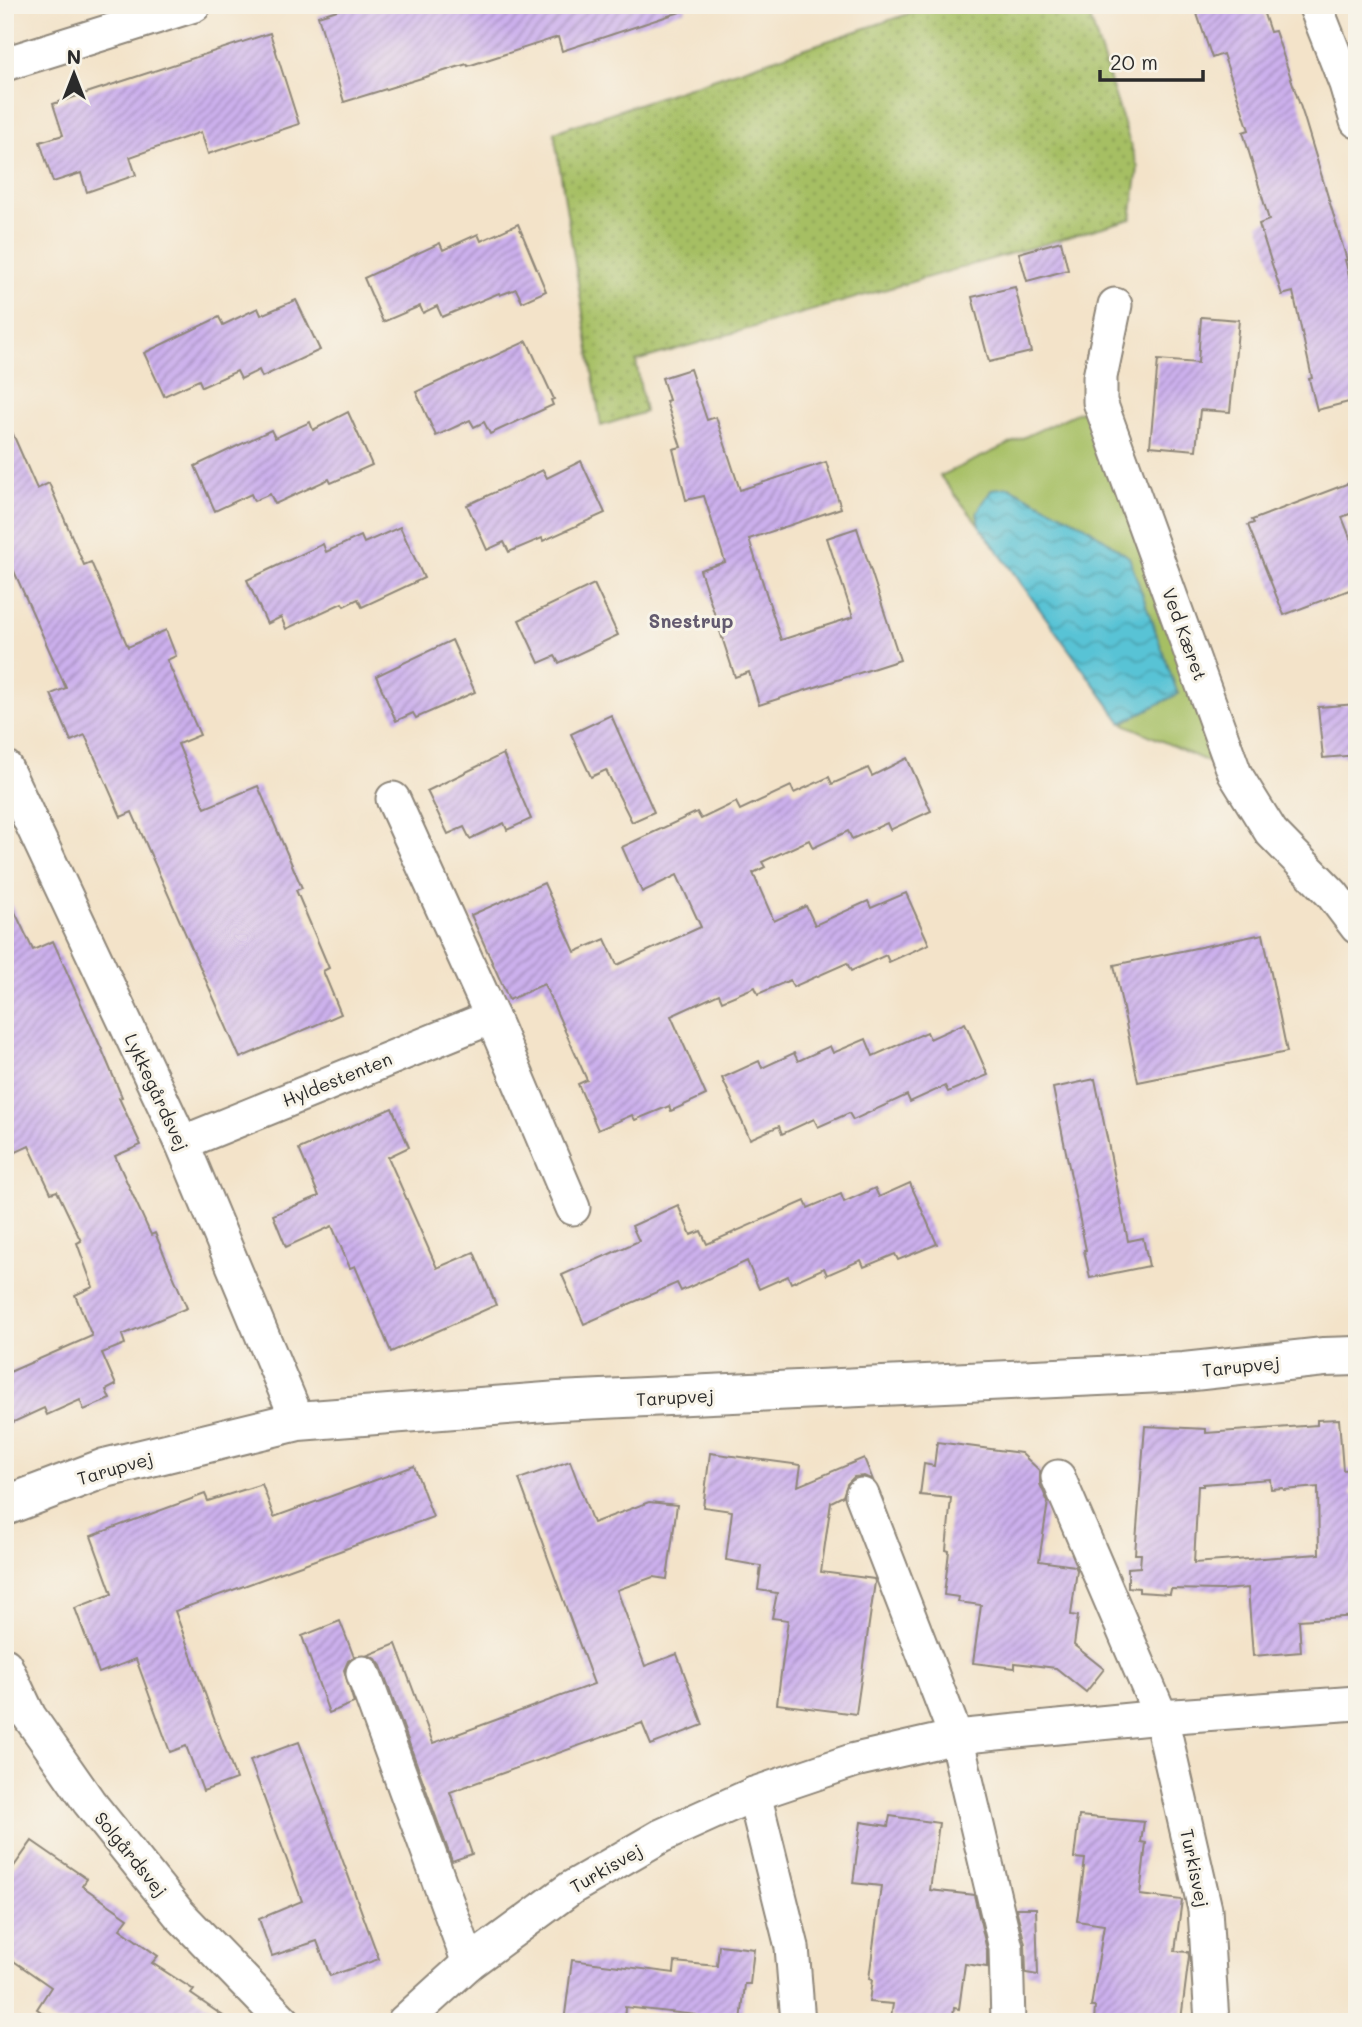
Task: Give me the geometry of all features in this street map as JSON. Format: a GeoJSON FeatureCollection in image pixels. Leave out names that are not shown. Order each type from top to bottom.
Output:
{"type":"FeatureCollection","features":[{"type":"Feature","properties":{"kind":"street"},"geometry":{"type":"LineString","coordinates":[[1315,5],[1346,84],[1357,121]]}},
{"type":"Feature","properties":{"kind":"street"},"geometry":{"type":"LineString","coordinates":[[5,64],[181,7]]}},
{"type":"Feature","properties":{"kind":"street","name":"Ved Kæret"},"geometry":{"type":"LineString","coordinates":[[1115,305],[1100,377],[1100,402],[1236,774],[1271,832],[1332,894],[1357,927]]}},
{"type":"Feature","properties":{"kind":"street","name":"Lykkegårdsvej"},"geometry":{"type":"LineString","coordinates":[[5,767],[182,1143],[298,1421]]}},
{"type":"Feature","properties":{"kind":"street"},"geometry":{"type":"LineString","coordinates":[[393,799],[492,1017],[573,1208]]}},
{"type":"Feature","properties":{"kind":"street","name":"Hyldestenten"},"geometry":{"type":"LineString","coordinates":[[182,1143],[492,1017]]}},
{"type":"Feature","properties":{"kind":"street","name":"Tarupvej"},"geometry":{"type":"LineString","coordinates":[[5,1506],[105,1468],[298,1421],[559,1401],[1184,1372],[1357,1356]]}},
{"type":"Feature","properties":{"kind":"street","name":"Turkisvej"},"geometry":{"type":"LineString","coordinates":[[1058,1477],[1161,1717],[1205,1909],[1212,2022]]}},
{"type":"Feature","properties":{"kind":"street"},"geometry":{"type":"LineString","coordinates":[[862,1495],[956,1737],[1006,1948],[1008,2022]]}},
{"type":"Feature","properties":{"kind":"street","name":"Solgårdsvej"},"geometry":{"type":"LineString","coordinates":[[5,1665],[29,1716],[89,1802],[179,1914],[284,2022]]}},
{"type":"Feature","properties":{"kind":"street"},"geometry":{"type":"LineString","coordinates":[[363,1673],[469,1963]]}},
{"type":"Feature","properties":{"kind":"street","name":"Turkisvej"},"geometry":{"type":"LineString","coordinates":[[404,2022],[469,1963],[571,1888],[661,1836],[754,1794],[855,1760],[956,1737],[1161,1717],[1357,1703]]}},
{"type":"Feature","properties":{"kind":"street"},"geometry":{"type":"LineString","coordinates":[[754,1794],[792,1947],[798,2022]]}},
{"type":"Feature","properties":{"kind":"green space"},"geometry":{"type":"Polygon","coordinates":[[[935,5],[1086,5],[1138,168],[1131,219],[636,361],[645,412],[601,426],[554,132],[935,5]]]}},
{"type":"Feature","properties":{"kind":"green space"},"geometry":{"type":"Polygon","coordinates":[[[1100,402],[1235,774],[1122,723],[1178,693],[977,512],[979,525],[940,476],[1100,402]]]}},
{"type":"Feature","properties":{"kind":"water"},"geometry":{"type":"Polygon","coordinates":[[[1009,487],[1084,525],[1129,557],[1178,694],[1122,723],[979,525],[977,512],[992,489],[1009,487]]]}},
{"type":"Feature","properties":{"kind":"building"},"geometry":{"type":"Polygon","coordinates":[[[353,5],[685,5],[686,10],[562,51],[558,37],[344,102],[318,16],[353,5]]]}},
{"type":"Feature","properties":{"kind":"building"},"geometry":{"type":"Polygon","coordinates":[[[1194,5],[1261,5],[1270,32],[1275,31],[1347,260],[1357,306],[1357,400],[1317,410],[1293,292],[1282,295],[1259,224],[1269,220],[1243,132],[1249,130],[1223,54],[1212,58],[1194,5]]]}},
{"type":"Feature","properties":{"kind":"building"},"geometry":{"type":"Polygon","coordinates":[[[270,33],[299,124],[208,154],[201,132],[130,157],[136,175],[87,192],[81,173],[53,182],[40,142],[63,135],[53,104],[270,33]]]}},
{"type":"Feature","properties":{"kind":"building"},"geometry":{"type":"Polygon","coordinates":[[[518,224],[546,291],[522,302],[516,289],[500,295],[499,293],[442,317],[437,306],[423,313],[420,306],[383,322],[364,278],[440,243],[443,250],[478,234],[481,241],[518,224]]]}},
{"type":"Feature","properties":{"kind":"building"},"geometry":{"type":"Polygon","coordinates":[[[1061,241],[1068,270],[1027,281],[1019,253],[1061,241]]]}},
{"type":"Feature","properties":{"kind":"building"},"geometry":{"type":"Polygon","coordinates":[[[1015,287],[1031,352],[989,362],[972,297],[1015,287]]]}},
{"type":"Feature","properties":{"kind":"building"},"geometry":{"type":"Polygon","coordinates":[[[296,300],[320,350],[262,377],[259,370],[241,379],[237,371],[202,387],[199,380],[164,396],[144,353],[219,317],[223,325],[258,308],[261,315],[296,300]]]}},
{"type":"Feature","properties":{"kind":"building"},"geometry":{"type":"Polygon","coordinates":[[[1201,317],[1239,320],[1230,412],[1200,410],[1196,450],[1150,446],[1158,360],[1198,363],[1201,317]]]}},
{"type":"Feature","properties":{"kind":"building"},"geometry":{"type":"Polygon","coordinates":[[[527,341],[554,399],[551,400],[553,405],[490,434],[484,422],[474,427],[470,420],[436,436],[416,392],[527,341]]]}},
{"type":"Feature","properties":{"kind":"building"},"geometry":{"type":"Polygon","coordinates":[[[690,369],[707,420],[716,417],[740,490],[826,462],[841,508],[749,539],[781,640],[853,617],[827,538],[857,528],[900,660],[759,705],[749,672],[735,677],[700,570],[725,562],[704,496],[686,500],[673,449],[681,447],[666,401],[669,400],[662,378],[690,369]]]}},
{"type":"Feature","properties":{"kind":"building"},"geometry":{"type":"Polygon","coordinates":[[[348,412],[372,465],[331,483],[329,479],[275,504],[270,494],[254,501],[251,494],[215,511],[195,466],[271,430],[275,438],[310,422],[313,430],[348,412]]]}},
{"type":"Feature","properties":{"kind":"building"},"geometry":{"type":"Polygon","coordinates":[[[5,416],[37,489],[49,483],[84,565],[91,562],[128,647],[166,630],[176,656],[167,660],[200,735],[178,744],[205,808],[258,786],[302,888],[296,890],[329,968],[323,971],[341,1014],[240,1058],[132,812],[121,817],[85,735],[71,741],[51,694],[66,688],[5,551],[5,416]]]}},
{"type":"Feature","properties":{"kind":"building"},"geometry":{"type":"Polygon","coordinates":[[[581,461],[605,513],[543,541],[542,538],[509,552],[504,542],[487,550],[467,505],[543,470],[547,478],[581,461]]]}},
{"type":"Feature","properties":{"kind":"building"},"geometry":{"type":"Polygon","coordinates":[[[1357,480],[1357,511],[1342,517],[1357,555],[1357,587],[1284,615],[1248,525],[1254,523],[1252,520],[1357,480]]]}},
{"type":"Feature","properties":{"kind":"building"},"geometry":{"type":"Polygon","coordinates":[[[400,527],[424,578],[362,607],[358,599],[344,606],[342,603],[286,629],[281,617],[267,624],[247,580],[323,544],[326,552],[361,536],[364,543],[400,527]]]}},
{"type":"Feature","properties":{"kind":"building"},"geometry":{"type":"Polygon","coordinates":[[[594,584],[618,635],[559,663],[555,656],[539,663],[519,620],[594,584]]]}},
{"type":"Feature","properties":{"kind":"building"},"geometry":{"type":"Polygon","coordinates":[[[452,640],[475,692],[416,718],[413,713],[396,721],[376,676],[452,640]]]}},
{"type":"Feature","properties":{"kind":"building"},"geometry":{"type":"Polygon","coordinates":[[[1357,704],[1357,755],[1323,758],[1318,707],[1357,704]]]}},
{"type":"Feature","properties":{"kind":"building"},"geometry":{"type":"Polygon","coordinates":[[[611,715],[654,812],[632,822],[606,770],[591,777],[571,734],[611,715]]]}},
{"type":"Feature","properties":{"kind":"building"},"geometry":{"type":"Polygon","coordinates":[[[503,754],[531,819],[507,830],[504,823],[470,839],[464,827],[448,834],[427,791],[503,754]]]}},
{"type":"Feature","properties":{"kind":"building"},"geometry":{"type":"Polygon","coordinates":[[[907,758],[931,811],[890,830],[887,823],[852,839],[848,831],[813,848],[809,840],[762,862],[765,867],[753,873],[774,921],[806,906],[815,925],[868,901],[871,908],[906,893],[929,944],[889,962],[886,955],[851,971],[847,963],[793,987],[790,980],[758,994],[755,987],[722,1001],[719,994],[671,1016],[706,1095],[671,1111],[669,1106],[635,1120],[632,1115],[598,1130],[578,1084],[587,1080],[544,984],[509,1000],[471,915],[544,883],[575,952],[605,939],[617,965],[701,927],[677,875],[642,892],[622,847],[697,812],[701,819],[736,802],[740,810],[791,786],[794,793],[829,777],[832,784],[868,768],[872,776],[907,758]]]}},
{"type":"Feature","properties":{"kind":"building"},"geometry":{"type":"Polygon","coordinates":[[[5,891],[33,950],[53,941],[103,1052],[122,1097],[119,1098],[141,1145],[115,1156],[151,1235],[155,1233],[187,1308],[122,1335],[125,1344],[102,1353],[116,1385],[106,1390],[110,1399],[84,1410],[80,1400],[47,1415],[44,1408],[5,1426],[5,1374],[92,1336],[75,1295],[93,1287],[77,1243],[81,1241],[57,1191],[51,1193],[29,1146],[12,1154],[5,1140],[5,891]]]}},
{"type":"Feature","properties":{"kind":"building"},"geometry":{"type":"Polygon","coordinates":[[[1263,934],[1287,1052],[1138,1082],[1114,965],[1263,934]]]}},
{"type":"Feature","properties":{"kind":"building"},"geometry":{"type":"Polygon","coordinates":[[[965,1023],[988,1075],[948,1092],[945,1086],[910,1102],[907,1095],[853,1120],[849,1113],[818,1127],[814,1119],[782,1134],[779,1126],[750,1139],[722,1078],[759,1061],[762,1068],[794,1053],[798,1061],[830,1046],[833,1053],[866,1039],[873,1056],[927,1032],[930,1039],[965,1023]]]}},
{"type":"Feature","properties":{"kind":"building"},"geometry":{"type":"Polygon","coordinates":[[[1095,1079],[1128,1241],[1143,1238],[1149,1266],[1090,1278],[1053,1088],[1095,1079]]]}},
{"type":"Feature","properties":{"kind":"building"},"geometry":{"type":"Polygon","coordinates":[[[392,1108],[409,1147],[388,1157],[437,1268],[474,1252],[496,1305],[391,1352],[355,1266],[350,1268],[332,1226],[286,1247],[273,1215],[319,1196],[299,1149],[392,1108]]]}},
{"type":"Feature","properties":{"kind":"building"},"geometry":{"type":"Polygon","coordinates":[[[910,1183],[937,1244],[898,1260],[895,1254],[864,1267],[861,1260],[827,1275],[824,1268],[791,1283],[788,1276],[759,1289],[747,1261],[681,1291],[677,1283],[584,1324],[562,1275],[639,1241],[632,1226],[678,1205],[691,1235],[701,1231],[707,1244],[805,1201],[808,1208],[841,1194],[844,1202],[875,1188],[879,1197],[910,1183]]]}},
{"type":"Feature","properties":{"kind":"building"},"geometry":{"type":"Polygon","coordinates":[[[1339,1419],[1343,1470],[1355,1469],[1350,1495],[1357,1495],[1357,1616],[1299,1620],[1301,1652],[1253,1656],[1248,1588],[1171,1589],[1170,1594],[1139,1592],[1139,1588],[1128,1587],[1128,1568],[1140,1567],[1141,1554],[1135,1554],[1145,1426],[1206,1429],[1206,1433],[1317,1425],[1317,1420],[1339,1419]],[[1270,1479],[1198,1486],[1194,1563],[1319,1554],[1318,1487],[1271,1489],[1270,1479]]]}},
{"type":"Feature","properties":{"kind":"building"},"geometry":{"type":"Polygon","coordinates":[[[937,1442],[1021,1453],[1040,1471],[1040,1484],[1048,1502],[1039,1561],[1075,1566],[1077,1570],[1071,1615],[1078,1616],[1074,1645],[1104,1669],[1086,1692],[1056,1668],[1015,1663],[1015,1668],[973,1663],[981,1605],[958,1602],[959,1597],[944,1595],[951,1498],[920,1495],[924,1464],[934,1466],[937,1442]]]}},
{"type":"Feature","properties":{"kind":"building"},"geometry":{"type":"Polygon","coordinates":[[[710,1453],[801,1465],[798,1486],[864,1458],[873,1480],[864,1476],[854,1477],[847,1484],[843,1496],[831,1502],[821,1572],[874,1579],[875,1582],[856,1714],[777,1704],[788,1620],[772,1618],[777,1593],[758,1590],[761,1566],[726,1560],[732,1511],[703,1507],[710,1453]]]}},
{"type":"Feature","properties":{"kind":"building"},"geometry":{"type":"Polygon","coordinates":[[[570,1461],[593,1523],[649,1502],[677,1505],[667,1579],[653,1577],[617,1590],[645,1666],[677,1654],[703,1725],[651,1745],[642,1723],[450,1792],[472,1854],[452,1861],[381,1666],[376,1659],[368,1655],[396,1644],[433,1743],[594,1684],[519,1479],[570,1461]]]}},
{"type":"Feature","properties":{"kind":"building"},"geometry":{"type":"Polygon","coordinates":[[[414,1466],[433,1517],[175,1611],[236,1779],[203,1791],[186,1746],[170,1752],[136,1659],[99,1673],[75,1608],[112,1594],[91,1536],[205,1494],[208,1501],[262,1484],[274,1517],[414,1466]]]}},
{"type":"Feature","properties":{"kind":"building"},"geometry":{"type":"Polygon","coordinates":[[[340,1621],[354,1657],[348,1661],[344,1670],[354,1703],[329,1713],[302,1636],[340,1621]]]}},
{"type":"Feature","properties":{"kind":"building"},"geometry":{"type":"Polygon","coordinates":[[[299,1742],[379,1959],[330,1976],[317,1941],[272,1956],[259,1919],[302,1901],[250,1760],[299,1742]]]}},
{"type":"Feature","properties":{"kind":"building"},"geometry":{"type":"Polygon","coordinates":[[[890,1816],[939,1823],[930,1890],[974,1895],[987,1950],[987,1967],[965,1964],[959,2009],[954,2008],[952,2022],[907,2022],[908,2019],[891,2017],[893,2004],[869,2002],[872,1980],[869,1979],[881,1886],[853,1883],[861,1822],[888,1826],[890,1816]]]}},
{"type":"Feature","properties":{"kind":"building"},"geometry":{"type":"Polygon","coordinates":[[[1079,1816],[1144,1822],[1141,1842],[1146,1843],[1140,1895],[1182,1900],[1175,1951],[1188,1952],[1189,1956],[1181,2020],[1161,2018],[1161,2022],[1094,2022],[1095,2007],[1091,2007],[1104,1925],[1077,1921],[1085,1859],[1074,1858],[1079,1816]]]}},
{"type":"Feature","properties":{"kind":"building"},"geometry":{"type":"Polygon","coordinates":[[[32,1841],[87,1879],[82,1886],[128,1918],[120,1929],[158,1956],[152,1963],[194,1990],[191,1994],[232,2022],[56,2022],[37,2009],[51,1987],[5,1955],[5,1879],[32,1841]]]}},
{"type":"Feature","properties":{"kind":"building"},"geometry":{"type":"Polygon","coordinates":[[[1016,1908],[1036,1908],[1038,1975],[1026,1973],[1025,1944],[1016,1908]]]}},
{"type":"Feature","properties":{"kind":"building"},"geometry":{"type":"Polygon","coordinates":[[[719,1945],[754,1949],[750,1984],[745,1984],[741,2022],[706,2022],[706,2019],[696,2018],[696,2015],[625,2007],[624,2022],[564,2022],[572,1960],[674,1973],[675,1962],[717,1966],[719,1945]]]}},
{"type":"Feature","properties":{"kind":"district","name":"Snestrup"},"geometry":{"type":"Point","coordinates":[691,620]}}]}
